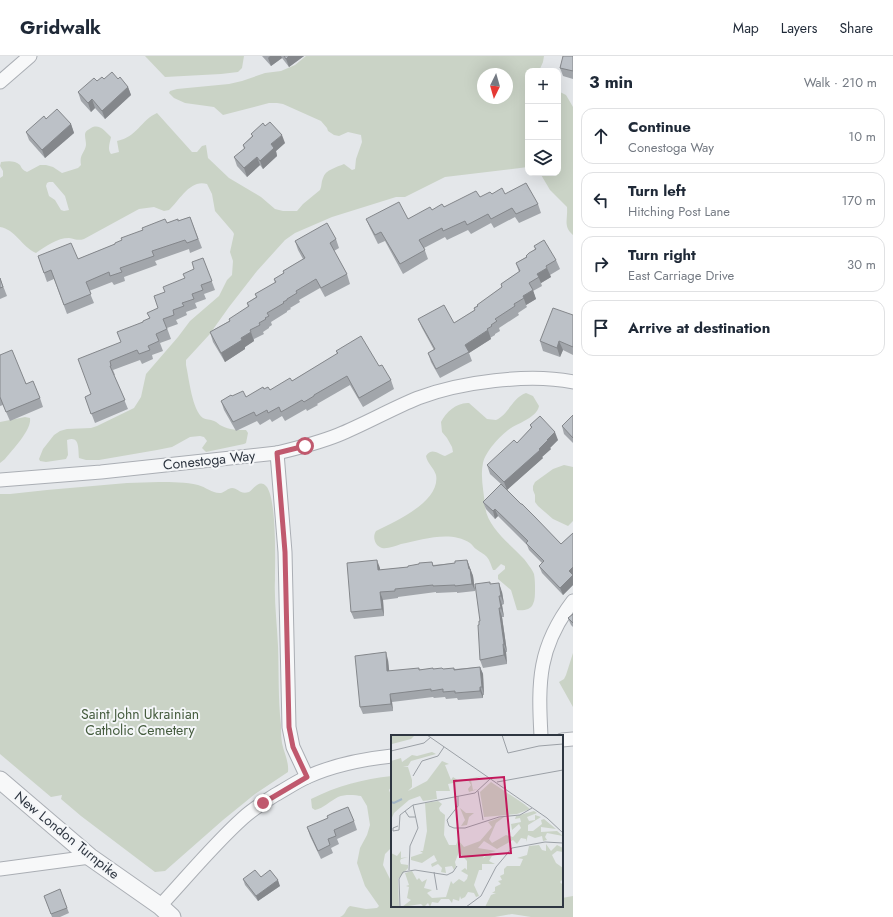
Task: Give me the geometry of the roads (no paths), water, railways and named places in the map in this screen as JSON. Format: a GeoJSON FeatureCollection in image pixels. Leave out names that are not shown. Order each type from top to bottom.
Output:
{"type":"FeatureCollection","features":[{"type":"Feature","properties":{"kind":"street"},"geometry":{"type":"LineString","coordinates":[[0,82],[30,56]]}},
{"type":"Feature","properties":{"kind":"street","name":"Conestoga Way"},"geometry":{"type":"LineString","coordinates":[[0,480],[101,472],[277,453],[337,436],[419,398],[447,389],[490,381],[525,379],[573,382]]}},
{"type":"Feature","properties":{"kind":"street"},"geometry":{"type":"LineString","coordinates":[[277,453],[285,552],[289,727],[293,747],[307,777]]}},
{"type":"Feature","properties":{"kind":"street"},"geometry":{"type":"LineString","coordinates":[[541,735],[539,698],[543,658],[552,633],[562,615],[573,600]]}},
{"type":"Feature","properties":{"kind":"street"},"geometry":{"type":"LineString","coordinates":[[563,740],[573,739]]}},
{"type":"Feature","properties":{"kind":"street"},"geometry":{"type":"LineString","coordinates":[[166,912],[212,849],[244,817],[263,803],[307,777],[342,765],[391,756]]}},
{"type":"Feature","properties":{"kind":"street","name":"New London Turnpike"},"geometry":{"type":"LineString","coordinates":[[0,780],[90,857],[166,912]]}},
{"type":"Feature","properties":{"kind":"street"},"geometry":{"type":"LineString","coordinates":[[0,869],[90,857]]}},
{"type":"Feature","properties":{"kind":"park label","name":"Saint John Ukrainian Catholic Cemetery"},"geometry":{"type":"Point","coordinates":[140,722]}}]}
